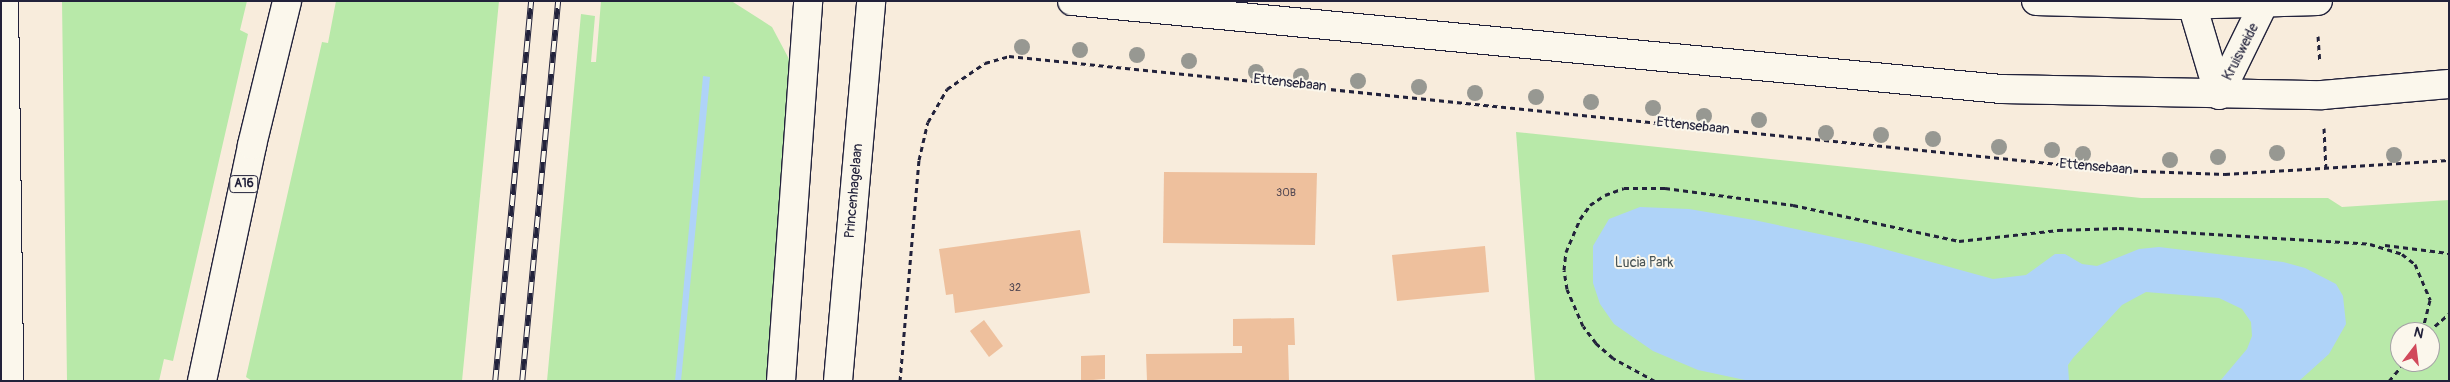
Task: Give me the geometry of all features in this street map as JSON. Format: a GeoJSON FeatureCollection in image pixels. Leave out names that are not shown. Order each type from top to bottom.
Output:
{"type":"FeatureCollection","features":[{"type":"Feature","properties":{"kind":"main road"},"geometry":{"type":"LineString","coordinates":[[4,1],[9,381]]}},
{"type":"Feature","properties":{"kind":"main road","name":"A16"},"geometry":{"type":"LineString","coordinates":[[204,374],[252,145],[288,1]]}},
{"type":"Feature","properties":{"kind":"main road"},"geometry":{"type":"LineString","coordinates":[[781,381],[808,1]]}},
{"type":"Feature","properties":{"kind":"main road","name":"Princenhagelaan"},"geometry":{"type":"LineString","coordinates":[[838,381],[871,1]]}},
{"type":"Feature","properties":{"kind":"main road"},"geometry":{"type":"LineString","coordinates":[[1072,1],[1957,85],[2219,95],[2322,95],[2449,84]]}},
{"type":"Feature","properties":{"kind":"main road"},"geometry":{"type":"LineString","coordinates":[[2036,1],[2191,3],[2318,1]]}},
{"type":"Feature","properties":{"kind":"main road","name":"Kruisweide"},"geometry":{"type":"LineString","coordinates":[[2219,95],[2265,2]]}},
{"type":"Feature","properties":{"kind":"main road","name":"Kruisweide"},"geometry":{"type":"LineString","coordinates":[[2191,3],[2219,95]]}},
{"type":"Feature","properties":{"kind":"path","name":"Ettensebaan"},"geometry":{"type":"LineString","coordinates":[[900,381],[921,147],[928,122],[948,89],[985,63],[1009,56],[1032,56],[2115,170],[2235,173],[2449,160]]}},
{"type":"Feature","properties":{"kind":"path"},"geometry":{"type":"LineString","coordinates":[[1655,381],[1614,358],[1596,344],[1574,308],[1565,279],[1566,252],[1580,219],[1590,205],[1605,194],[1624,188],[1665,188],[1786,204],[1959,241],[2058,230],[2119,228],[2370,244],[2449,253]]}},
{"type":"Feature","properties":{"kind":"path"},"geometry":{"type":"LineString","coordinates":[[2370,244],[2402,254],[2415,264],[2430,300],[2424,322]]}},
{"type":"Feature","properties":{"kind":"green space"},"geometry":{"type":"Polygon","coordinates":[[[62,1],[247,1],[240,30],[248,34],[173,361],[164,359],[159,381],[67,381],[62,1]]]}},
{"type":"Feature","properties":{"kind":"green space"},"geometry":{"type":"Polygon","coordinates":[[[336,1],[499,1],[462,381],[252,381],[246,377],[322,42],[328,43],[336,1]]]}},
{"type":"Feature","properties":{"kind":"green space"},"geometry":{"type":"Polygon","coordinates":[[[601,1],[733,2],[772,27],[789,59],[792,87],[770,381],[547,381],[581,14],[595,16],[591,62],[596,62],[601,1]]]}},
{"type":"Feature","properties":{"kind":"green space","name":"Lucia Park"},"geometry":{"type":"Polygon","coordinates":[[[1516,132],[2141,198],[2328,198],[2342,207],[2449,200],[2449,381],[1535,381],[1516,132]]]}},
{"type":"Feature","properties":{"kind":"water"},"geometry":{"type":"Polygon","coordinates":[[[703,76],[710,77],[681,381],[675,381],[703,76]]]}},
{"type":"Feature","properties":{"kind":"water"},"geometry":{"type":"Polygon","coordinates":[[[1640,207],[1689,209],[1754,220],[1866,244],[1993,279],[2026,275],[2055,254],[2065,254],[2082,264],[2097,266],[2139,249],[2159,247],[2283,262],[2305,268],[2336,284],[2343,296],[2346,324],[2329,354],[2299,381],[2220,381],[2247,349],[2252,336],[2251,322],[2242,309],[2219,298],[2146,292],[2122,305],[2073,358],[2068,365],[2069,381],[1745,380],[1698,370],[1653,351],[1614,324],[1600,304],[1593,283],[1593,246],[1609,219],[1640,207]]]}},
{"type":"Feature","properties":{"kind":"building"},"geometry":{"type":"Polygon","coordinates":[[[1164,172],[1317,173],[1315,245],[1163,243],[1164,172]]]}},
{"type":"Feature","properties":{"kind":"building"},"geometry":{"type":"Polygon","coordinates":[[[1080,230],[1090,293],[955,313],[953,294],[946,295],[939,249],[1080,230]]]}},
{"type":"Feature","properties":{"kind":"building"},"geometry":{"type":"Polygon","coordinates":[[[1485,246],[1489,292],[1397,301],[1392,255],[1485,246]]]}},
{"type":"Feature","properties":{"kind":"building"},"geometry":{"type":"Polygon","coordinates":[[[1294,318],[1295,345],[1288,345],[1289,381],[1147,381],[1146,354],[1242,353],[1242,346],[1233,346],[1233,319],[1294,318]]]}},
{"type":"Feature","properties":{"kind":"building"},"geometry":{"type":"Polygon","coordinates":[[[984,320],[1003,346],[989,357],[970,331],[984,320]]]}},
{"type":"Feature","properties":{"kind":"building"},"geometry":{"type":"Polygon","coordinates":[[[1105,355],[1105,379],[1081,381],[1081,356],[1105,355]]]}},
{"type":"Feature","properties":{"kind":"railway"},"geometry":{"type":"LineString","coordinates":[[495,381],[531,1]]}},
{"type":"Feature","properties":{"kind":"railway"},"geometry":{"type":"LineString","coordinates":[[522,381],[558,1]]}}]}
